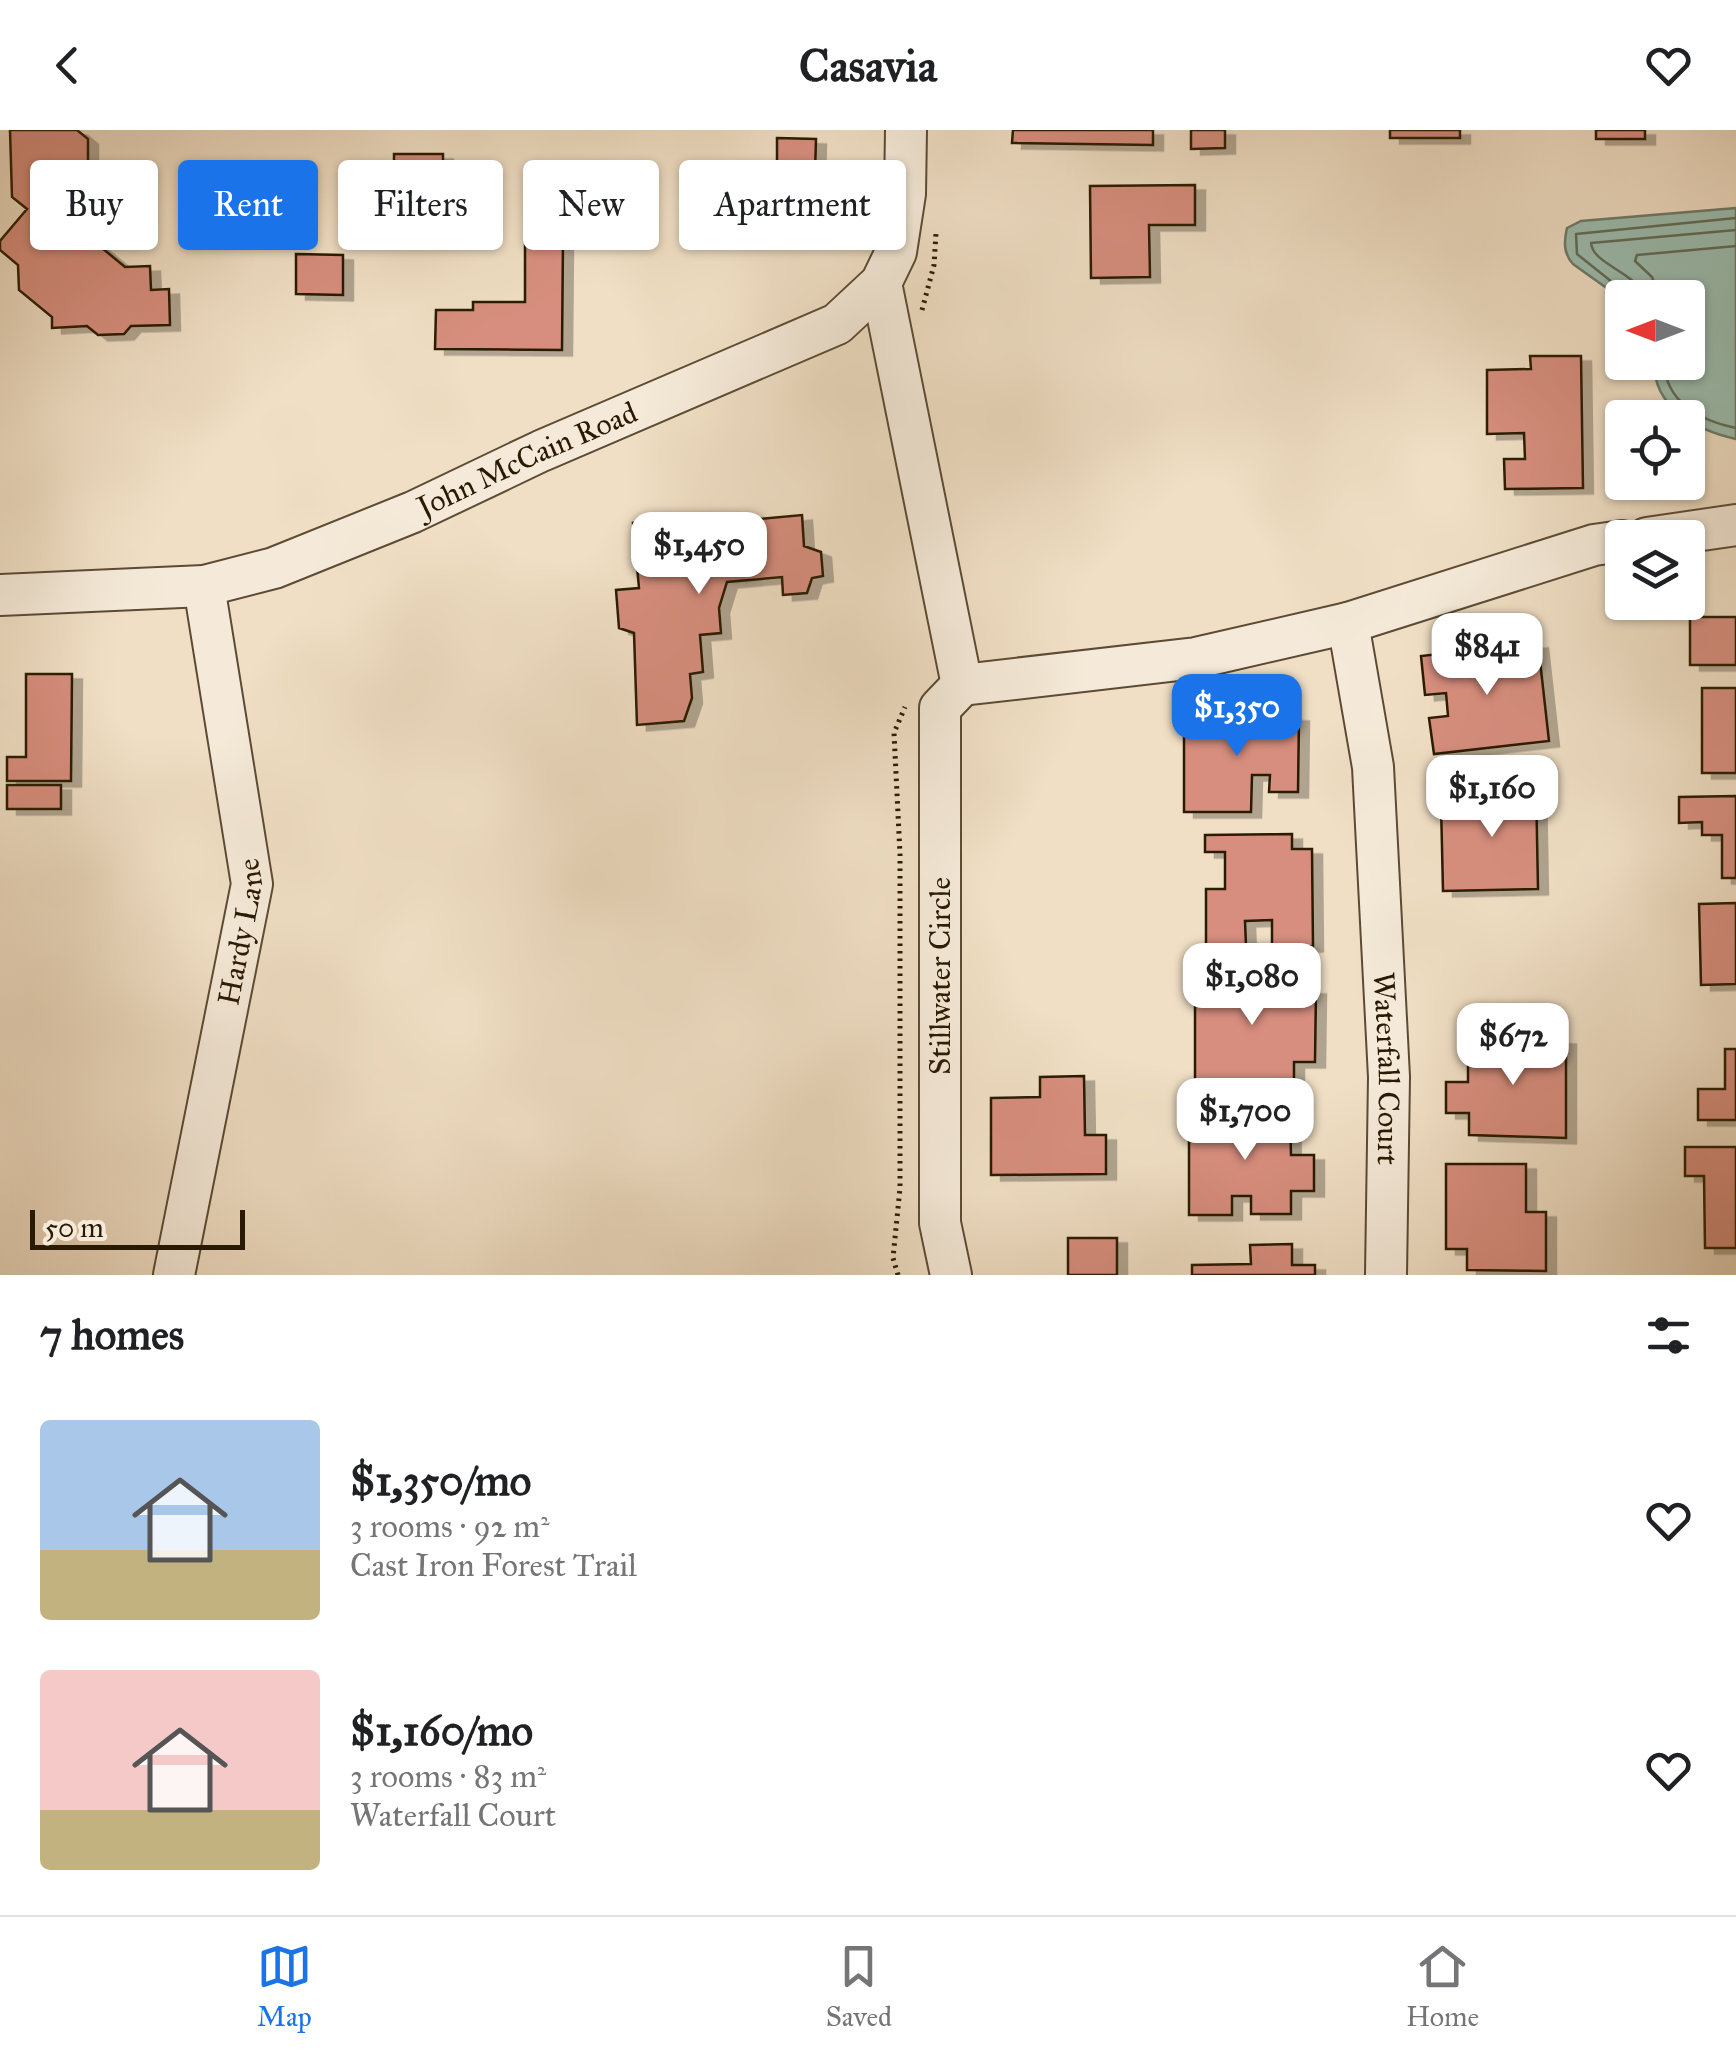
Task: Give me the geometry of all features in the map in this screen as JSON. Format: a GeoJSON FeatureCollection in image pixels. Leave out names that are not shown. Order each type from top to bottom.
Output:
{"type":"FeatureCollection","features":[{"type":"Feature","properties":{"kind":"street","name":"John McCain Road"},"geometry":{"type":"LineString","coordinates":[[0,595],[204,586],[332,546],[837,324],[882,283],[896,252],[905,194],[906,130]]}},
{"type":"Feature","properties":{"kind":"street"},"geometry":{"type":"LineString","coordinates":[[882,283],[962,685],[1196,658],[1348,623],[1605,543]]}},
{"type":"Feature","properties":{"kind":"street"},"geometry":{"type":"LineString","coordinates":[[1705,530],[1736,525]]}},
{"type":"Feature","properties":{"kind":"street","name":"Hardy Lane"},"geometry":{"type":"LineString","coordinates":[[174,1275],[252,884],[204,586]]}},
{"type":"Feature","properties":{"kind":"street","name":"Waterfall Court"},"geometry":{"type":"LineString","coordinates":[[1348,623],[1373,766],[1389,1077],[1386,1275]]}},
{"type":"Feature","properties":{"kind":"street","name":"Stillwater Circle"},"geometry":{"type":"LineString","coordinates":[[952,1275],[940,1223],[940,708],[962,685]]}},
{"type":"Feature","properties":{"kind":"path"},"geometry":{"type":"LineString","coordinates":[[896,357],[924,306],[936,226]]}},
{"type":"Feature","properties":{"kind":"path"},"geometry":{"type":"LineString","coordinates":[[898,1275],[893,1258],[900,1188],[900,854],[894,732],[906,705]]}},
{"type":"Feature","properties":{"kind":"water"},"geometry":{"type":"Polygon","coordinates":[[[1736,208],[1736,439],[1705,430],[1705,400],[1666,400],[1656,380],[1705,380],[1705,280],[1605,280],[1605,287],[1567,256],[1567,228],[1581,221],[1736,208]]]}},
{"type":"Feature","properties":{"kind":"building"},"geometry":{"type":"Polygon","coordinates":[[[10,130],[77,130],[88,139],[88,160],[30,160],[30,250],[104,250],[125,267],[150,266],[151,290],[169,289],[170,325],[131,326],[124,334],[98,335],[87,326],[52,328],[52,317],[19,290],[18,265],[0,250],[0,241],[27,209],[12,197],[10,130]]]}},
{"type":"Feature","properties":{"kind":"building"},"geometry":{"type":"Polygon","coordinates":[[[1013,130],[1153,130],[1153,145],[1012,143],[1013,130]]]}},
{"type":"Feature","properties":{"kind":"building"},"geometry":{"type":"Polygon","coordinates":[[[1191,130],[1225,130],[1225,148],[1191,149],[1191,130]]]}},
{"type":"Feature","properties":{"kind":"building"},"geometry":{"type":"Polygon","coordinates":[[[1390,130],[1460,130],[1460,138],[1390,138],[1390,130]]]}},
{"type":"Feature","properties":{"kind":"building"},"geometry":{"type":"Polygon","coordinates":[[[1596,130],[1645,130],[1645,139],[1596,139],[1596,130]]]}},
{"type":"Feature","properties":{"kind":"building"},"geometry":{"type":"Polygon","coordinates":[[[777,138],[816,139],[815,160],[777,160],[777,138]]]}},
{"type":"Feature","properties":{"kind":"building"},"geometry":{"type":"Polygon","coordinates":[[[394,154],[443,154],[443,160],[394,160],[394,154]]]}},
{"type":"Feature","properties":{"kind":"building"},"geometry":{"type":"Polygon","coordinates":[[[1195,185],[1195,225],[1149,225],[1150,277],[1091,278],[1090,186],[1195,185]]]}},
{"type":"Feature","properties":{"kind":"building"},"geometry":{"type":"Polygon","coordinates":[[[525,250],[563,250],[562,350],[435,349],[436,310],[473,310],[473,302],[525,302],[525,250]]]}},
{"type":"Feature","properties":{"kind":"building"},"geometry":{"type":"Polygon","coordinates":[[[296,254],[343,255],[343,295],[296,294],[296,254]]]}},
{"type":"Feature","properties":{"kind":"building"},"geometry":{"type":"Polygon","coordinates":[[[1530,356],[1581,356],[1583,488],[1505,489],[1504,459],[1525,459],[1524,433],[1487,434],[1487,370],[1531,369],[1530,356]]]}},
{"type":"Feature","properties":{"kind":"building"},"geometry":{"type":"Polygon","coordinates":[[[802,515],[804,546],[821,552],[823,576],[812,578],[807,593],[783,595],[782,577],[727,582],[719,608],[721,633],[700,635],[703,672],[690,674],[692,698],[684,721],[637,725],[634,633],[619,628],[616,590],[639,588],[633,523],[669,520],[672,546],[687,544],[694,525],[802,515]]]}},
{"type":"Feature","properties":{"kind":"building"},"geometry":{"type":"Polygon","coordinates":[[[1736,617],[1736,665],[1690,665],[1690,620],[1736,617]]]}},
{"type":"Feature","properties":{"kind":"building"},"geometry":{"type":"Polygon","coordinates":[[[1538,643],[1549,741],[1434,754],[1429,718],[1448,716],[1446,693],[1425,695],[1421,656],[1538,643]]]}},
{"type":"Feature","properties":{"kind":"building"},"geometry":{"type":"Polygon","coordinates":[[[26,674],[72,674],[71,781],[7,781],[7,757],[26,757],[26,674]]]}},
{"type":"Feature","properties":{"kind":"building"},"geometry":{"type":"Polygon","coordinates":[[[1702,688],[1736,688],[1736,773],[1702,773],[1702,688]]]}},
{"type":"Feature","properties":{"kind":"building"},"geometry":{"type":"Polygon","coordinates":[[[1184,714],[1299,716],[1298,792],[1269,792],[1270,775],[1252,775],[1251,812],[1184,812],[1184,714]]]}},
{"type":"Feature","properties":{"kind":"building"},"geometry":{"type":"Polygon","coordinates":[[[1536,783],[1538,889],[1443,891],[1441,804],[1478,803],[1478,784],[1536,783]]]}},
{"type":"Feature","properties":{"kind":"building"},"geometry":{"type":"Polygon","coordinates":[[[7,785],[61,785],[61,809],[7,809],[7,785]]]}},
{"type":"Feature","properties":{"kind":"building"},"geometry":{"type":"Polygon","coordinates":[[[1736,796],[1736,878],[1722,878],[1722,835],[1702,835],[1702,822],[1679,823],[1679,797],[1736,796]]]}},
{"type":"Feature","properties":{"kind":"building"},"geometry":{"type":"Polygon","coordinates":[[[1292,834],[1292,849],[1312,849],[1313,946],[1272,947],[1272,920],[1245,921],[1246,946],[1206,947],[1206,889],[1225,889],[1225,852],[1205,852],[1205,835],[1292,834]]]}},
{"type":"Feature","properties":{"kind":"building"},"geometry":{"type":"Polygon","coordinates":[[[1736,903],[1736,984],[1701,985],[1699,904],[1736,903]]]}},
{"type":"Feature","properties":{"kind":"building"},"geometry":{"type":"Polygon","coordinates":[[[1195,970],[1290,970],[1290,989],[1316,989],[1315,1062],[1294,1062],[1294,1086],[1195,1086],[1195,970]]]}},
{"type":"Feature","properties":{"kind":"building"},"geometry":{"type":"Polygon","coordinates":[[[1468,1039],[1566,1039],[1566,1138],[1469,1135],[1469,1113],[1446,1113],[1446,1082],[1468,1082],[1468,1039]]]}},
{"type":"Feature","properties":{"kind":"building"},"geometry":{"type":"Polygon","coordinates":[[[1725,1049],[1736,1049],[1736,1120],[1698,1120],[1698,1089],[1725,1089],[1725,1049]]]}},
{"type":"Feature","properties":{"kind":"building"},"geometry":{"type":"Polygon","coordinates":[[[1084,1076],[1085,1135],[1106,1135],[1106,1174],[991,1175],[991,1098],[1040,1097],[1040,1077],[1084,1076]]]}},
{"type":"Feature","properties":{"kind":"building"},"geometry":{"type":"Polygon","coordinates":[[[1189,1113],[1290,1113],[1291,1155],[1314,1155],[1314,1191],[1291,1191],[1291,1214],[1251,1214],[1251,1196],[1232,1196],[1232,1215],[1189,1215],[1189,1113]]]}},
{"type":"Feature","properties":{"kind":"building"},"geometry":{"type":"Polygon","coordinates":[[[1685,1147],[1736,1147],[1736,1248],[1705,1248],[1704,1176],[1685,1176],[1685,1147]]]}},
{"type":"Feature","properties":{"kind":"building"},"geometry":{"type":"Polygon","coordinates":[[[1446,1164],[1526,1164],[1526,1212],[1546,1212],[1546,1271],[1467,1270],[1467,1249],[1446,1249],[1446,1164]]]}},
{"type":"Feature","properties":{"kind":"building"},"geometry":{"type":"Polygon","coordinates":[[[1068,1238],[1117,1238],[1117,1275],[1068,1275],[1068,1238]]]}},
{"type":"Feature","properties":{"kind":"building"},"geometry":{"type":"Polygon","coordinates":[[[1292,1244],[1292,1265],[1315,1265],[1315,1275],[1192,1275],[1192,1265],[1251,1264],[1250,1245],[1292,1244]]]}}]}
